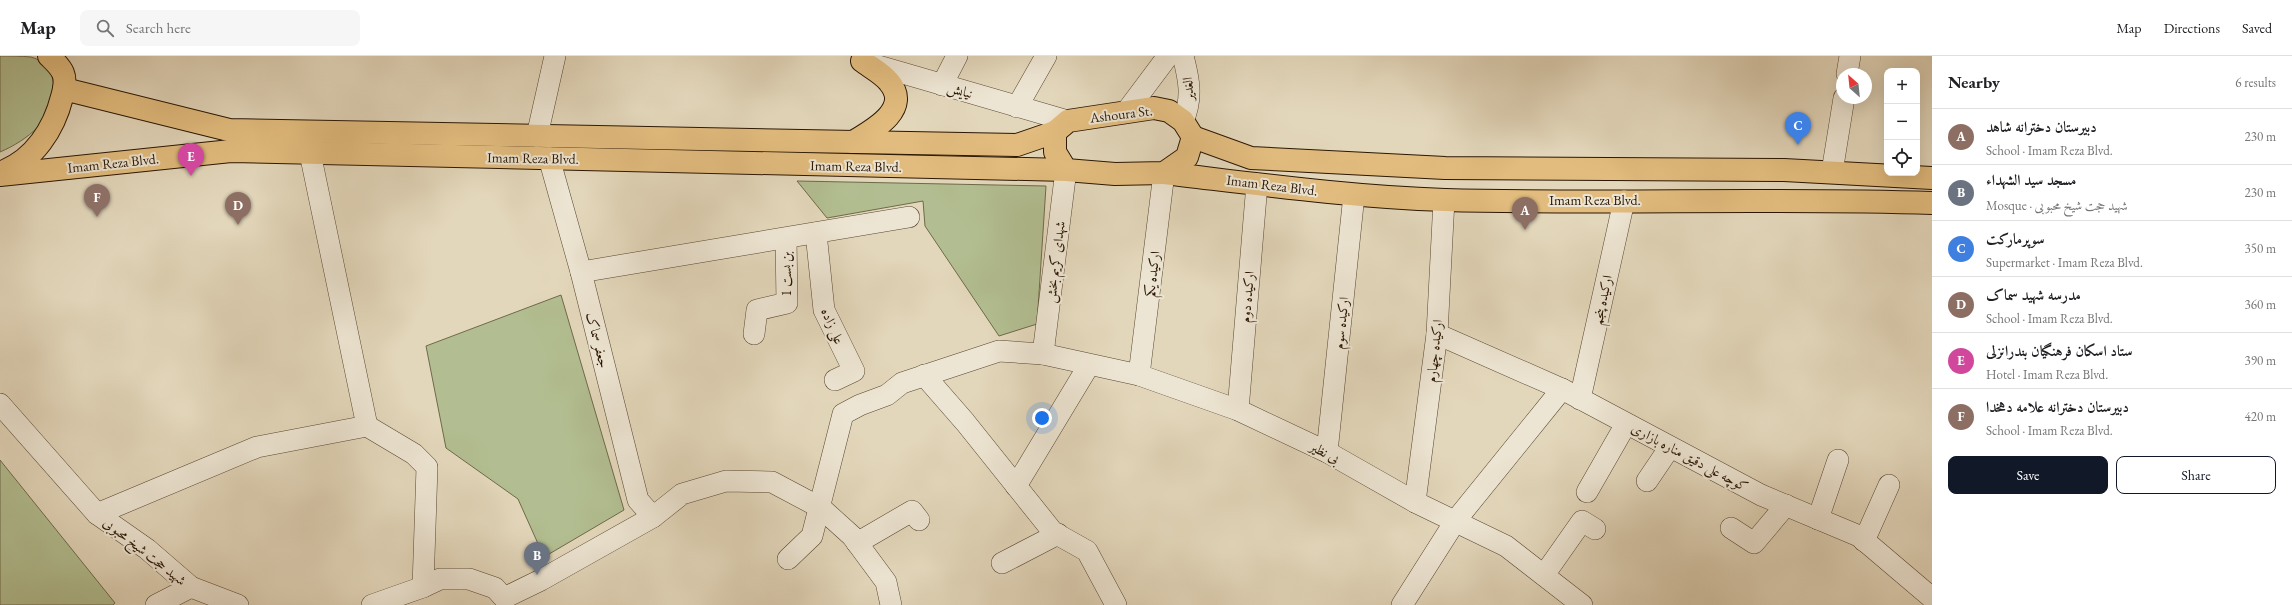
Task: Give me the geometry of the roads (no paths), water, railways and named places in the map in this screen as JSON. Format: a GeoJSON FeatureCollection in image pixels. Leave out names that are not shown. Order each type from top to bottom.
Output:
{"type":"FeatureCollection","features":[{"type":"Feature","properties":{"kind":"main road"},"geometry":{"type":"LineString","coordinates":[[0,174],[19,164],[32,153],[53,125],[65,73],[49,56]]}},
{"type":"Feature","properties":{"kind":"main road"},"geometry":{"type":"LineString","coordinates":[[853,142],[873,130],[894,111],[896,96],[889,82],[860,58]]}},
{"type":"Feature","properties":{"kind":"main road","name":"Imam Reza Blvd."},"geometry":{"type":"LineString","coordinates":[[65,73],[229,130],[1016,145],[1061,127]]}},
{"type":"Feature","properties":{"kind":"main road","name":"Ashoura St."},"geometry":{"type":"LineString","coordinates":[[1061,127],[1126,112],[1154,108],[1169,111],[1188,129]]}},
{"type":"Feature","properties":{"kind":"main road"},"geometry":{"type":"LineString","coordinates":[[1061,127],[1055,152],[1066,170],[1115,174],[1164,173],[1187,157],[1188,129]]}},
{"type":"Feature","properties":{"kind":"main road","name":"Imam Reza Blvd."},"geometry":{"type":"LineString","coordinates":[[1188,129],[1251,158],[1422,167],[1832,172],[1932,178]]}},
{"type":"Feature","properties":{"kind":"main road","name":"Imam Reza Blvd."},"geometry":{"type":"LineString","coordinates":[[0,174],[231,151],[1066,170]]}},
{"type":"Feature","properties":{"kind":"main road"},"geometry":{"type":"LineString","coordinates":[[1829,200],[1832,172]]}},
{"type":"Feature","properties":{"kind":"main road","name":"Imam Reza Blvd."},"geometry":{"type":"LineString","coordinates":[[1164,173],[1354,195],[1444,200],[1829,200],[1932,203]]}},
{"type":"Feature","properties":{"kind":"street"},"geometry":{"type":"LineString","coordinates":[[537,136],[555,56]]}},
{"type":"Feature","properties":{"kind":"street"},"geometry":{"type":"LineString","coordinates":[[942,85],[957,56]]}},
{"type":"Feature","properties":{"kind":"street"},"geometry":{"type":"LineString","coordinates":[[1017,107],[1046,56]]}},
{"type":"Feature","properties":{"kind":"street"},"geometry":{"type":"LineString","coordinates":[[1126,112],[1168,56]]}},
{"type":"Feature","properties":{"kind":"street","name":"الغدیر"},"geometry":{"type":"LineString","coordinates":[[1183,56],[1190,97],[1188,129]]}},
{"type":"Feature","properties":{"kind":"street"},"geometry":{"type":"LineString","coordinates":[[1848,68],[1850,56]]}},
{"type":"Feature","properties":{"kind":"street","name":"نیایش"},"geometry":{"type":"LineString","coordinates":[[860,58],[942,85],[1017,107],[1061,127]]}},
{"type":"Feature","properties":{"kind":"street"},"geometry":{"type":"LineString","coordinates":[[1832,172],[1843,104]]}},
{"type":"Feature","properties":{"kind":"street"},"geometry":{"type":"LineString","coordinates":[[310,153],[367,426]]}},
{"type":"Feature","properties":{"kind":"street","name":"جعفر سماک"},"geometry":{"type":"LineString","coordinates":[[549,158],[581,272],[638,500],[653,517]]}},
{"type":"Feature","properties":{"kind":"street","name":"شهدای کریم بخش"},"geometry":{"type":"LineString","coordinates":[[1043,354],[1066,170]]}},
{"type":"Feature","properties":{"kind":"street","name":"ارکیده یکم"},"geometry":{"type":"LineString","coordinates":[[1140,375],[1164,173]]}},
{"type":"Feature","properties":{"kind":"street","name":"ارکیده دوم"},"geometry":{"type":"LineString","coordinates":[[1238,410],[1257,184]]}},
{"type":"Feature","properties":{"kind":"street","name":"ارکیده سوم"},"geometry":{"type":"LineString","coordinates":[[1327,452],[1354,195]]}},
{"type":"Feature","properties":{"kind":"street","name":"ارکیده چهارم"},"geometry":{"type":"LineString","coordinates":[[1415,502],[1437,334],[1444,200]]}},
{"type":"Feature","properties":{"kind":"street","name":"ارکیده پنجم"},"geometry":{"type":"LineString","coordinates":[[1580,399],[1624,200]]}},
{"type":"Feature","properties":{"kind":"street"},"geometry":{"type":"LineString","coordinates":[[581,272],[816,234],[909,217]]}},
{"type":"Feature","properties":{"kind":"street","name":"علی زاده"},"geometry":{"type":"LineString","coordinates":[[816,234],[824,310],[854,371],[835,380]]}},
{"type":"Feature","properties":{"kind":"street","name":"بن بست 1"},"geometry":{"type":"LineString","coordinates":[[754,334],[757,310],[788,303],[786,239]]}},
{"type":"Feature","properties":{"kind":"street","name":"کوچه علی دقیق مناره بازاری"},"geometry":{"type":"LineString","coordinates":[[1437,334],[1562,389],[1761,495],[1859,536],[1932,598]]}},
{"type":"Feature","properties":{"kind":"street","name":"بی نظیر"},"geometry":{"type":"LineString","coordinates":[[821,508],[843,414],[860,405],[887,395],[902,383],[967,363],[999,351],[1043,354],[1140,375],[1238,410],[1327,452],[1415,502],[1456,520],[1506,546],[1582,605]]}},
{"type":"Feature","properties":{"kind":"street"},"geometry":{"type":"LineString","coordinates":[[1016,486],[1089,365]]}},
{"type":"Feature","properties":{"kind":"street"},"geometry":{"type":"LineString","coordinates":[[924,375],[1053,532],[1087,551],[1116,605]]}},
{"type":"Feature","properties":{"kind":"street"},"geometry":{"type":"LineString","coordinates":[[1405,604],[1456,520],[1562,389]]}},
{"type":"Feature","properties":{"kind":"street","name":"شهید حجت شیخ محبوبی"},"geometry":{"type":"LineString","coordinates":[[0,404],[97,514],[147,549],[191,587],[238,605]]}},
{"type":"Feature","properties":{"kind":"street"},"geometry":{"type":"LineString","coordinates":[[1587,492],[1626,424]]}},
{"type":"Feature","properties":{"kind":"street"},"geometry":{"type":"LineString","coordinates":[[97,514],[257,447],[367,426],[414,454],[427,468],[423,587]]}},
{"type":"Feature","properties":{"kind":"street"},"geometry":{"type":"LineString","coordinates":[[1647,481],[1670,447]]}},
{"type":"Feature","properties":{"kind":"street"},"geometry":{"type":"LineString","coordinates":[[1818,519],[1838,460]]}},
{"type":"Feature","properties":{"kind":"street"},"geometry":{"type":"LineString","coordinates":[[372,605],[423,587],[440,579],[469,579],[495,588],[505,601],[653,517],[682,494],[726,481],[772,482],[821,508],[858,543],[886,582],[892,605]]}},
{"type":"Feature","properties":{"kind":"street"},"geometry":{"type":"LineString","coordinates":[[1864,541],[1889,485]]}},
{"type":"Feature","properties":{"kind":"street"},"geometry":{"type":"LineString","coordinates":[[1731,528],[1754,542],[1786,505]]}},
{"type":"Feature","properties":{"kind":"street"},"geometry":{"type":"LineString","coordinates":[[788,559],[812,536],[821,508]]}},
{"type":"Feature","properties":{"kind":"street"},"geometry":{"type":"LineString","coordinates":[[858,543],[912,511],[919,520]]}},
{"type":"Feature","properties":{"kind":"street"},"geometry":{"type":"LineString","coordinates":[[1544,575],[1582,521],[1595,530]]}},
{"type":"Feature","properties":{"kind":"street"},"geometry":{"type":"LineString","coordinates":[[1002,563],[1058,534]]}},
{"type":"Feature","properties":{"kind":"street"},"geometry":{"type":"LineString","coordinates":[[156,605],[191,587]]}},
{"type":"Feature","properties":{"kind":"place","name":"سوپرمارکت"},"geometry":{"type":"Point","coordinates":[1798,145]}},
{"type":"Feature","properties":{"kind":"place","name":"ستاد اسکان فرهنگیان بندرانزلی"},"geometry":{"type":"Point","coordinates":[191,176]}},
{"type":"Feature","properties":{"kind":"place","name":"دبیرستان دخترانه علامه دهخدا"},"geometry":{"type":"Point","coordinates":[97,217]}},
{"type":"Feature","properties":{"kind":"place","name":"مدرسه شهید سماک"},"geometry":{"type":"Point","coordinates":[238,225]}},
{"type":"Feature","properties":{"kind":"place","name":"دبیرستان دخترانه شاهد"},"geometry":{"type":"Point","coordinates":[1525,230]}},
{"type":"Feature","properties":{"kind":"place","name":"مسجد سید الشهداء"},"geometry":{"type":"Point","coordinates":[537,575]}}]}
